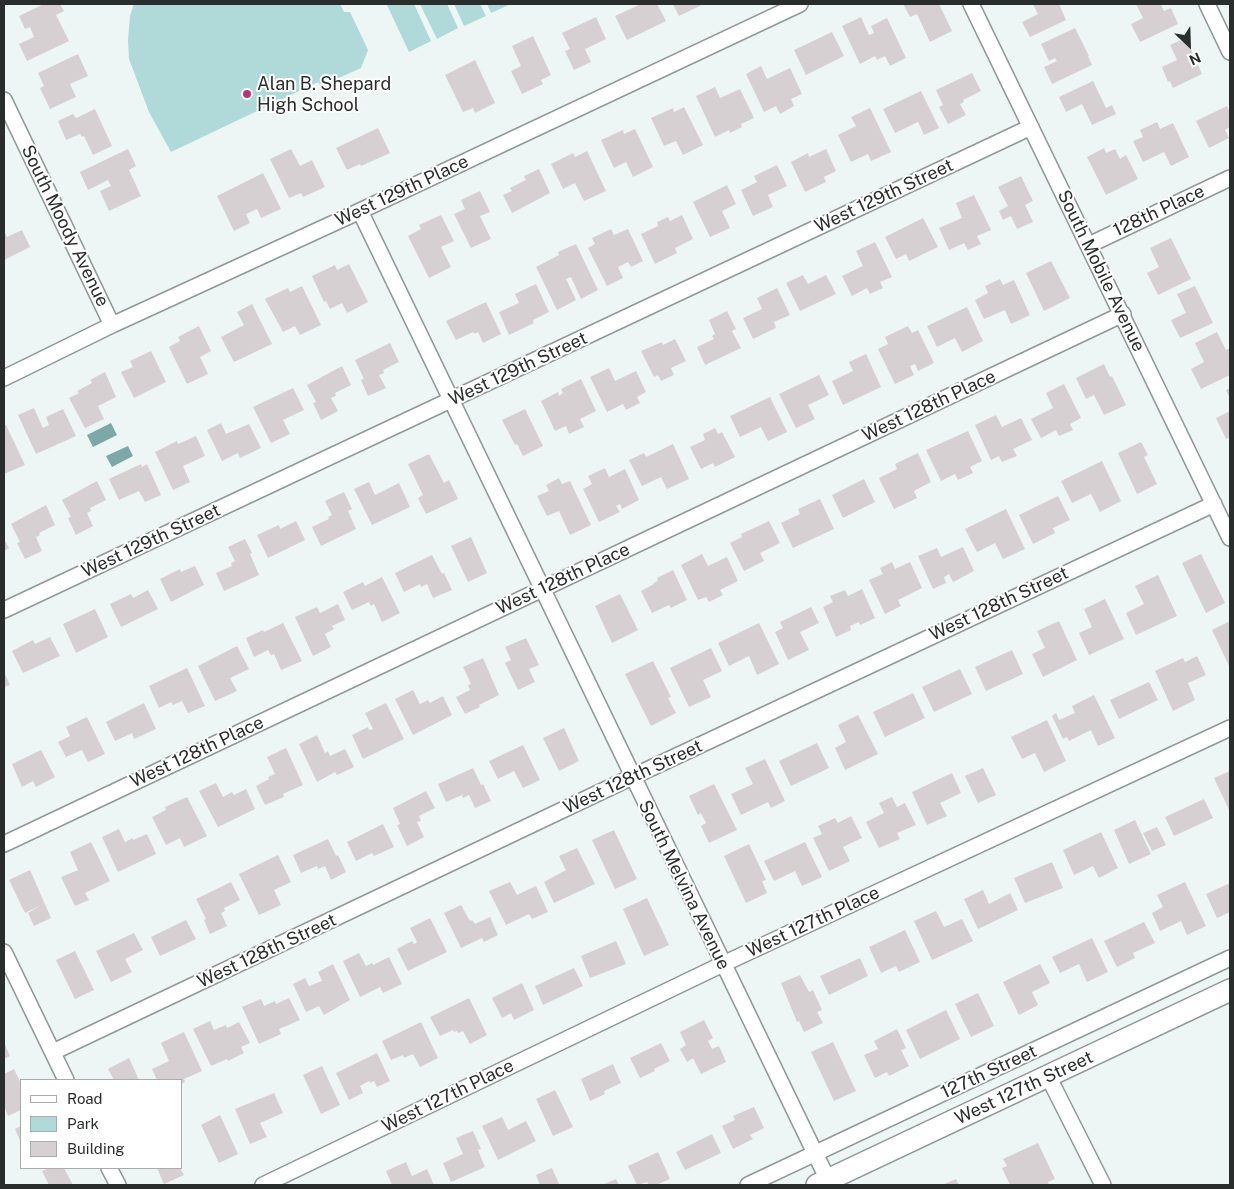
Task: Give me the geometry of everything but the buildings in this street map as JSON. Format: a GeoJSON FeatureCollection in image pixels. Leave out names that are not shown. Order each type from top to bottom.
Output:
{"type":"FeatureCollection","features":[{"type":"Feature","properties":{"kind":"main road","name":"West 127th Street"},"geometry":{"type":"LineString","coordinates":[[822,1183],[1230,990]]}},
{"type":"Feature","properties":{"kind":"street","name":"West 129th Place"},"geometry":{"type":"LineString","coordinates":[[4,378],[112,325],[360,211],[800,4]]}},
{"type":"Feature","properties":{"kind":"street","name":"South Mobile Avenue"},"geometry":{"type":"LineString","coordinates":[[971,4],[1230,538]]}},
{"type":"Feature","properties":{"kind":"street"},"geometry":{"type":"LineString","coordinates":[[1207,4],[1230,52]]}},
{"type":"Feature","properties":{"kind":"street","name":"South Moody Avenue"},"geometry":{"type":"LineString","coordinates":[[4,100],[112,325]]}},
{"type":"Feature","properties":{"kind":"street","name":"West 129th Street"},"geometry":{"type":"LineString","coordinates":[[4,610],[1031,127]]}},
{"type":"Feature","properties":{"kind":"street","name":"128th Place"},"geometry":{"type":"LineString","coordinates":[[1089,245],[1230,178]]}},
{"type":"Feature","properties":{"kind":"street","name":"South Melvina Avenue"},"geometry":{"type":"LineString","coordinates":[[360,211],[815,1154],[822,1183]]}},
{"type":"Feature","properties":{"kind":"street","name":"West 128th Place"},"geometry":{"type":"LineString","coordinates":[[4,844],[1123,314]]}},
{"type":"Feature","properties":{"kind":"street","name":"West 128th Street"},"geometry":{"type":"LineString","coordinates":[[53,1052],[632,777],[1214,504]]}},
{"type":"Feature","properties":{"kind":"street","name":"West 127th Place"},"geometry":{"type":"LineString","coordinates":[[263,1185],[723,964],[1230,728]]}},
{"type":"Feature","properties":{"kind":"street"},"geometry":{"type":"LineString","coordinates":[[4,952],[66,1079]]}},
{"type":"Feature","properties":{"kind":"street","name":"127th Street"},"geometry":{"type":"LineString","coordinates":[[748,1185],[1230,958]]}},
{"type":"Feature","properties":{"kind":"street"},"geometry":{"type":"LineString","coordinates":[[1048,1076],[1103,1185]]}},
{"type":"Feature","properties":{"kind":"street"},"geometry":{"type":"LineString","coordinates":[[110,1169],[118,1185]]}},
{"type":"Feature","properties":{"kind":"green space"},"geometry":{"type":"Polygon","coordinates":[[[134,4],[340,4],[344,12],[350,12],[368,50],[361,68],[321,86],[318,82],[171,152],[149,112],[129,59],[130,16],[134,4]]]}},
{"type":"Feature","properties":{"kind":"green space"},"geometry":{"type":"Polygon","coordinates":[[[414,4],[431,41],[409,52],[387,5],[414,4]]]}},
{"type":"Feature","properties":{"kind":"green space"},"geometry":{"type":"Polygon","coordinates":[[[420,4],[447,4],[458,28],[437,39],[420,4]]]}},
{"type":"Feature","properties":{"kind":"green space"},"geometry":{"type":"Polygon","coordinates":[[[454,4],[480,4],[486,16],[464,26],[454,4]]]}},
{"type":"Feature","properties":{"kind":"green space"},"geometry":{"type":"Polygon","coordinates":[[[487,4],[511,4],[491,13],[487,4]]]}},
{"type":"Feature","properties":{"kind":"shaded area"},"geometry":{"type":"Polygon","coordinates":[[[111,423],[117,435],[93,447],[87,435],[111,423]]]}},
{"type":"Feature","properties":{"kind":"shaded area"},"geometry":{"type":"Polygon","coordinates":[[[128,446],[133,456],[112,467],[106,456],[128,446]]]}},
{"type":"Feature","properties":{"kind":"place","name":"Alan B. Shepard High School"},"geometry":{"type":"Point","coordinates":[247,94]}}]}
